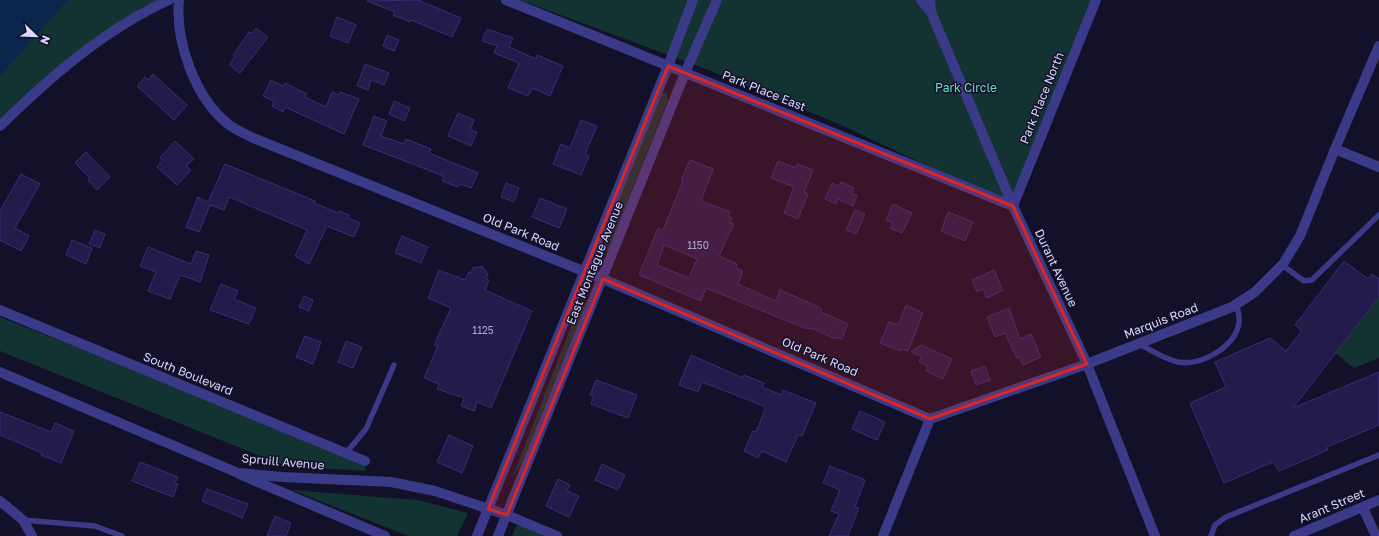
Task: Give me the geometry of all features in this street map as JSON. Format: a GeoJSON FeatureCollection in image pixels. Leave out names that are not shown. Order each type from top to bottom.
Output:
{"type":"FeatureCollection","features":[{"type":"Feature","properties":{"kind":"street"},"geometry":{"type":"LineString","coordinates":[[0,126],[43,84],[111,32],[134,18],[170,0]]}},
{"type":"Feature","properties":{"kind":"street","name":"Old Park Road"},"geometry":{"type":"LineString","coordinates":[[179,0],[177,15],[185,54],[197,84],[211,106],[229,124],[253,138],[603,279],[930,419]]}},
{"type":"Feature","properties":{"kind":"street","name":"Park Place East"},"geometry":{"type":"LineString","coordinates":[[506,0],[1013,206]]}},
{"type":"Feature","properties":{"kind":"street","name":"East Montague Avenue"},"geometry":{"type":"LineString","coordinates":[[477,536],[668,66],[693,0]]}},
{"type":"Feature","properties":{"kind":"street","name":"East Montague Avenue"},"geometry":{"type":"LineString","coordinates":[[498,536],[685,73],[717,0]]}},
{"type":"Feature","properties":{"kind":"street","name":"Durant Avenue"},"geometry":{"type":"LineString","coordinates":[[921,0],[931,12],[1013,206],[1087,364],[1155,536]]}},
{"type":"Feature","properties":{"kind":"street","name":"Durant Avenue"},"geometry":{"type":"LineString","coordinates":[[930,0],[931,12]]}},
{"type":"Feature","properties":{"kind":"street","name":"Park Place North"},"geometry":{"type":"LineString","coordinates":[[1013,206],[1096,0]]}},
{"type":"Feature","properties":{"kind":"street","name":"Marquis Road"},"geometry":{"type":"LineString","coordinates":[[930,419],[1087,364],[1139,344],[1236,304],[1255,292],[1282,265],[1300,236],[1379,46]]}},
{"type":"Feature","properties":{"kind":"street"},"geometry":{"type":"LineString","coordinates":[[1335,149],[1379,168]]}},
{"type":"Feature","properties":{"kind":"street","name":"South Boulevard"},"geometry":{"type":"LineString","coordinates":[[0,310],[365,461]]}},
{"type":"Feature","properties":{"kind":"street","name":"Spruill Avenue"},"geometry":{"type":"LineString","coordinates":[[0,372],[238,473],[283,477],[391,482],[435,491],[488,508],[557,536]]}},
{"type":"Feature","properties":{"kind":"street"},"geometry":{"type":"LineString","coordinates":[[883,536],[930,419]]}},
{"type":"Feature","properties":{"kind":"street"},"geometry":{"type":"LineString","coordinates":[[238,473],[385,536]]}},
{"type":"Feature","properties":{"kind":"street","name":"Arant Street"},"geometry":{"type":"LineString","coordinates":[[1294,536],[1379,500]]}},
{"type":"Feature","properties":{"kind":"street"},"geometry":{"type":"LineString","coordinates":[[0,501],[24,520],[32,536]]}},
{"type":"Feature","properties":{"kind":"street"},"geometry":{"type":"LineString","coordinates":[[1363,508],[1376,536]]}},
{"type":"Feature","properties":{"kind":"lane"},"geometry":{"type":"LineString","coordinates":[[1282,265],[1304,281],[1312,280],[1379,215]]}},
{"type":"Feature","properties":{"kind":"lane"},"geometry":{"type":"LineString","coordinates":[[1139,344],[1174,360],[1189,362],[1200,360],[1224,347],[1236,332],[1239,317],[1236,304]]}},
{"type":"Feature","properties":{"kind":"lane"},"geometry":{"type":"LineString","coordinates":[[346,453],[366,429],[394,365]]}},
{"type":"Feature","properties":{"kind":"lane"},"geometry":{"type":"LineString","coordinates":[[1211,536],[1215,525],[1226,517],[1379,455]]}},
{"type":"Feature","properties":{"kind":"lane"},"geometry":{"type":"LineString","coordinates":[[24,520],[95,526],[122,536]]}},
{"type":"Feature","properties":{"kind":"highlighted area"},"geometry":{"type":"Polygon","coordinates":[[[668,66],[1013,206],[1087,364],[930,419],[603,279],[507,515],[488,509],[668,66]]]}},
{"type":"Feature","properties":{"kind":"green space"},"geometry":{"type":"Polygon","coordinates":[[[0,0],[168,0],[134,17],[0,125],[0,0]]]}},
{"type":"Feature","properties":{"kind":"green space","name":"Park Circle"},"geometry":{"type":"Polygon","coordinates":[[[520,0],[1096,0],[1013,206],[841,125],[706,69],[520,0]]]}},
{"type":"Feature","properties":{"kind":"green space"},"geometry":{"type":"Polygon","coordinates":[[[661,93],[667,94],[668,100],[608,250],[604,252],[601,249],[614,206],[661,93]]]}},
{"type":"Feature","properties":{"kind":"green space"},"geometry":{"type":"Polygon","coordinates":[[[1379,297],[1379,358],[1354,368],[1335,353],[1379,297]]]}},
{"type":"Feature","properties":{"kind":"green space"},"geometry":{"type":"Polygon","coordinates":[[[581,301],[587,303],[586,306],[521,465],[513,476],[581,301]]]}},
{"type":"Feature","properties":{"kind":"green space"},"geometry":{"type":"Polygon","coordinates":[[[0,317],[365,461],[365,471],[285,466],[0,351],[0,317]]]}},
{"type":"Feature","properties":{"kind":"green space"},"geometry":{"type":"Polygon","coordinates":[[[292,490],[417,500],[468,513],[457,536],[408,536],[292,490]]]}},
{"type":"Feature","properties":{"kind":"green space"},"geometry":{"type":"Polygon","coordinates":[[[519,520],[557,536],[512,536],[519,520]]]}},
{"type":"Feature","properties":{"kind":"water"},"geometry":{"type":"Polygon","coordinates":[[[0,0],[68,0],[0,76],[0,0]]]}},
{"type":"Feature","properties":{"kind":"building"},"geometry":{"type":"Polygon","coordinates":[[[418,0],[461,18],[452,37],[411,20],[410,22],[393,15],[395,12],[367,1],[418,0]]]}},
{"type":"Feature","properties":{"kind":"building"},"geometry":{"type":"Polygon","coordinates":[[[337,17],[356,25],[348,43],[330,36],[337,17]]]}},
{"type":"Feature","properties":{"kind":"building"},"geometry":{"type":"Polygon","coordinates":[[[256,28],[268,37],[240,73],[229,65],[235,56],[233,55],[249,32],[252,33],[256,28]]]}},
{"type":"Feature","properties":{"kind":"building"},"geometry":{"type":"Polygon","coordinates":[[[487,29],[513,38],[509,47],[536,59],[537,55],[563,66],[550,96],[532,88],[528,96],[508,88],[519,63],[494,53],[497,46],[482,41],[487,29]]]}},
{"type":"Feature","properties":{"kind":"building"},"geometry":{"type":"Polygon","coordinates":[[[387,35],[399,40],[394,51],[383,46],[387,35]]]}},
{"type":"Feature","properties":{"kind":"building"},"geometry":{"type":"Polygon","coordinates":[[[365,64],[389,73],[384,85],[371,80],[368,90],[357,86],[365,64]]]}},
{"type":"Feature","properties":{"kind":"building"},"geometry":{"type":"Polygon","coordinates":[[[153,74],[187,105],[174,120],[137,86],[145,77],[148,80],[153,74]]]}},
{"type":"Feature","properties":{"kind":"building"},"geometry":{"type":"Polygon","coordinates":[[[271,80],[283,86],[285,83],[307,94],[305,97],[326,107],[332,92],[339,95],[340,92],[359,99],[344,134],[285,107],[283,112],[272,106],[274,101],[263,96],[271,80]]]}},
{"type":"Feature","properties":{"kind":"building"},"geometry":{"type":"Polygon","coordinates":[[[394,101],[410,108],[404,121],[389,114],[394,101]]]}},
{"type":"Feature","properties":{"kind":"building"},"geometry":{"type":"Polygon","coordinates":[[[458,113],[474,120],[470,130],[477,132],[471,146],[448,136],[458,113]]]}},
{"type":"Feature","properties":{"kind":"building"},"geometry":{"type":"Polygon","coordinates":[[[374,116],[387,121],[381,136],[404,144],[406,139],[431,149],[429,153],[478,173],[471,188],[460,184],[458,187],[442,181],[444,177],[436,173],[363,145],[374,116]]]}},
{"type":"Feature","properties":{"kind":"building"},"geometry":{"type":"Polygon","coordinates":[[[581,120],[597,126],[585,154],[589,156],[581,175],[553,164],[561,144],[570,148],[581,120]]]}},
{"type":"Feature","properties":{"kind":"building"},"geometry":{"type":"Polygon","coordinates":[[[175,141],[194,159],[186,166],[191,170],[177,185],[157,167],[163,160],[160,158],[175,141]]]}},
{"type":"Feature","properties":{"kind":"building"},"geometry":{"type":"Polygon","coordinates":[[[86,152],[110,177],[97,190],[88,180],[90,178],[75,163],[86,152]]]}},
{"type":"Feature","properties":{"kind":"building"},"geometry":{"type":"Polygon","coordinates":[[[690,160],[713,169],[701,201],[730,212],[728,216],[732,218],[730,223],[734,224],[719,256],[737,264],[736,268],[743,271],[738,284],[776,301],[780,290],[819,307],[822,310],[821,312],[848,324],[842,339],[836,337],[835,339],[814,329],[807,329],[706,288],[701,301],[639,275],[658,228],[663,230],[683,181],[681,180],[690,160]],[[664,245],[657,265],[689,278],[697,259],[664,245]]]}},
{"type":"Feature","properties":{"kind":"building"},"geometry":{"type":"Polygon","coordinates":[[[778,161],[796,168],[797,164],[813,170],[804,192],[808,194],[798,219],[784,213],[794,187],[771,178],[778,161]]]}},
{"type":"Feature","properties":{"kind":"building"},"geometry":{"type":"Polygon","coordinates":[[[225,164],[315,201],[314,203],[339,213],[339,211],[349,215],[348,218],[360,223],[354,237],[327,226],[309,264],[295,256],[307,230],[229,197],[224,210],[210,205],[199,232],[186,227],[198,197],[208,202],[225,164]]]}},
{"type":"Feature","properties":{"kind":"building"},"geometry":{"type":"Polygon","coordinates":[[[21,174],[40,184],[15,228],[29,236],[21,251],[0,240],[0,211],[21,174]]]}},
{"type":"Feature","properties":{"kind":"building"},"geometry":{"type":"Polygon","coordinates":[[[841,182],[854,188],[852,194],[857,196],[853,206],[838,199],[836,204],[825,199],[832,183],[839,186],[841,182]]]}},
{"type":"Feature","properties":{"kind":"building"},"geometry":{"type":"Polygon","coordinates":[[[506,183],[519,188],[514,202],[501,197],[506,183]]]}},
{"type":"Feature","properties":{"kind":"building"},"geometry":{"type":"Polygon","coordinates":[[[540,198],[567,209],[559,228],[532,217],[540,198]]]}},
{"type":"Feature","properties":{"kind":"building"},"geometry":{"type":"Polygon","coordinates":[[[893,204],[912,213],[902,233],[890,228],[893,223],[886,220],[893,204]]]}},
{"type":"Feature","properties":{"kind":"building"},"geometry":{"type":"Polygon","coordinates":[[[855,210],[865,214],[856,234],[846,230],[855,210]]]}},
{"type":"Feature","properties":{"kind":"building"},"geometry":{"type":"Polygon","coordinates":[[[948,212],[973,222],[965,241],[941,231],[948,212]]]}},
{"type":"Feature","properties":{"kind":"building"},"geometry":{"type":"Polygon","coordinates":[[[95,230],[105,234],[100,248],[89,244],[95,230]]]}},
{"type":"Feature","properties":{"kind":"building"},"geometry":{"type":"Polygon","coordinates":[[[402,236],[428,247],[421,263],[395,253],[402,236]]]}},
{"type":"Feature","properties":{"kind":"building"},"geometry":{"type":"Polygon","coordinates":[[[72,240],[92,248],[86,264],[66,255],[72,240]]]}},
{"type":"Feature","properties":{"kind":"building"},"geometry":{"type":"Polygon","coordinates":[[[148,247],[191,264],[196,251],[209,255],[200,282],[180,275],[170,299],[148,291],[156,272],[140,266],[148,247]]]}},
{"type":"Feature","properties":{"kind":"building"},"geometry":{"type":"Polygon","coordinates":[[[1344,261],[1368,279],[1372,274],[1379,279],[1379,297],[1293,408],[1379,372],[1379,425],[1327,447],[1328,450],[1279,471],[1273,462],[1224,483],[1190,403],[1226,387],[1215,362],[1270,338],[1286,351],[1302,331],[1295,325],[1344,261]]]}},
{"type":"Feature","properties":{"kind":"building"},"geometry":{"type":"Polygon","coordinates":[[[482,266],[488,274],[486,279],[489,280],[485,290],[532,311],[491,408],[477,402],[474,411],[461,406],[464,398],[437,389],[439,384],[424,378],[438,346],[434,345],[451,308],[428,298],[439,270],[465,280],[473,268],[482,266]]]}},
{"type":"Feature","properties":{"kind":"building"},"geometry":{"type":"Polygon","coordinates":[[[994,270],[1003,290],[987,298],[983,289],[977,292],[972,280],[994,270]]]}},
{"type":"Feature","properties":{"kind":"building"},"geometry":{"type":"Polygon","coordinates":[[[221,284],[238,291],[234,299],[256,308],[249,324],[210,310],[221,284]]]}},
{"type":"Feature","properties":{"kind":"building"},"geometry":{"type":"Polygon","coordinates":[[[304,296],[313,300],[309,311],[299,307],[304,296]]]}},
{"type":"Feature","properties":{"kind":"building"},"geometry":{"type":"Polygon","coordinates":[[[906,305],[923,313],[908,351],[901,349],[900,351],[880,343],[889,322],[898,325],[906,305]]]}},
{"type":"Feature","properties":{"kind":"building"},"geometry":{"type":"Polygon","coordinates":[[[1009,308],[1020,339],[1031,334],[1041,357],[1023,365],[1020,357],[1017,358],[1005,333],[995,337],[987,317],[1009,308]]]}},
{"type":"Feature","properties":{"kind":"building"},"geometry":{"type":"Polygon","coordinates":[[[305,336],[321,342],[313,364],[296,357],[305,336]]]}},
{"type":"Feature","properties":{"kind":"building"},"geometry":{"type":"Polygon","coordinates":[[[346,341],[362,347],[353,368],[338,362],[346,341]]]}},
{"type":"Feature","properties":{"kind":"building"},"geometry":{"type":"Polygon","coordinates":[[[921,345],[952,359],[943,379],[926,371],[928,366],[919,362],[921,356],[911,352],[921,345]]]}},
{"type":"Feature","properties":{"kind":"building"},"geometry":{"type":"Polygon","coordinates":[[[691,355],[743,378],[744,375],[764,383],[762,387],[781,395],[783,390],[816,403],[802,436],[798,435],[786,462],[762,451],[758,458],[744,451],[753,431],[756,432],[766,407],[702,382],[698,392],[679,385],[691,355]]]}},
{"type":"Feature","properties":{"kind":"building"},"geometry":{"type":"Polygon","coordinates":[[[985,366],[990,380],[976,385],[971,371],[985,366]]]}},
{"type":"Feature","properties":{"kind":"building"},"geometry":{"type":"Polygon","coordinates":[[[596,380],[637,395],[628,418],[591,404],[594,396],[590,395],[596,380]]]}},
{"type":"Feature","properties":{"kind":"building"},"geometry":{"type":"Polygon","coordinates":[[[860,411],[885,422],[877,440],[852,429],[860,411]]]}},
{"type":"Feature","properties":{"kind":"building"},"geometry":{"type":"Polygon","coordinates":[[[0,412],[51,432],[55,423],[74,431],[61,463],[0,435],[0,412]]]}},
{"type":"Feature","properties":{"kind":"building"},"geometry":{"type":"Polygon","coordinates":[[[449,435],[473,446],[462,473],[437,462],[449,435]]]}},
{"type":"Feature","properties":{"kind":"building"},"geometry":{"type":"Polygon","coordinates":[[[140,462],[178,477],[175,483],[178,484],[173,497],[132,481],[140,462]]]}},
{"type":"Feature","properties":{"kind":"building"},"geometry":{"type":"Polygon","coordinates":[[[602,464],[625,475],[618,490],[595,480],[602,464]]]}},
{"type":"Feature","properties":{"kind":"building"},"geometry":{"type":"Polygon","coordinates":[[[830,466],[865,480],[855,507],[859,508],[848,536],[829,536],[839,514],[831,511],[840,490],[823,483],[830,466]]]}},
{"type":"Feature","properties":{"kind":"building"},"geometry":{"type":"Polygon","coordinates":[[[558,479],[570,485],[567,491],[579,496],[569,517],[546,506],[558,479]]]}},
{"type":"Feature","properties":{"kind":"building"},"geometry":{"type":"Polygon","coordinates":[[[207,489],[248,504],[242,518],[202,501],[207,489]]]}},
{"type":"Feature","properties":{"kind":"building"},"geometry":{"type":"Polygon","coordinates":[[[275,516],[291,523],[286,536],[267,536],[275,516]]]}}]}
